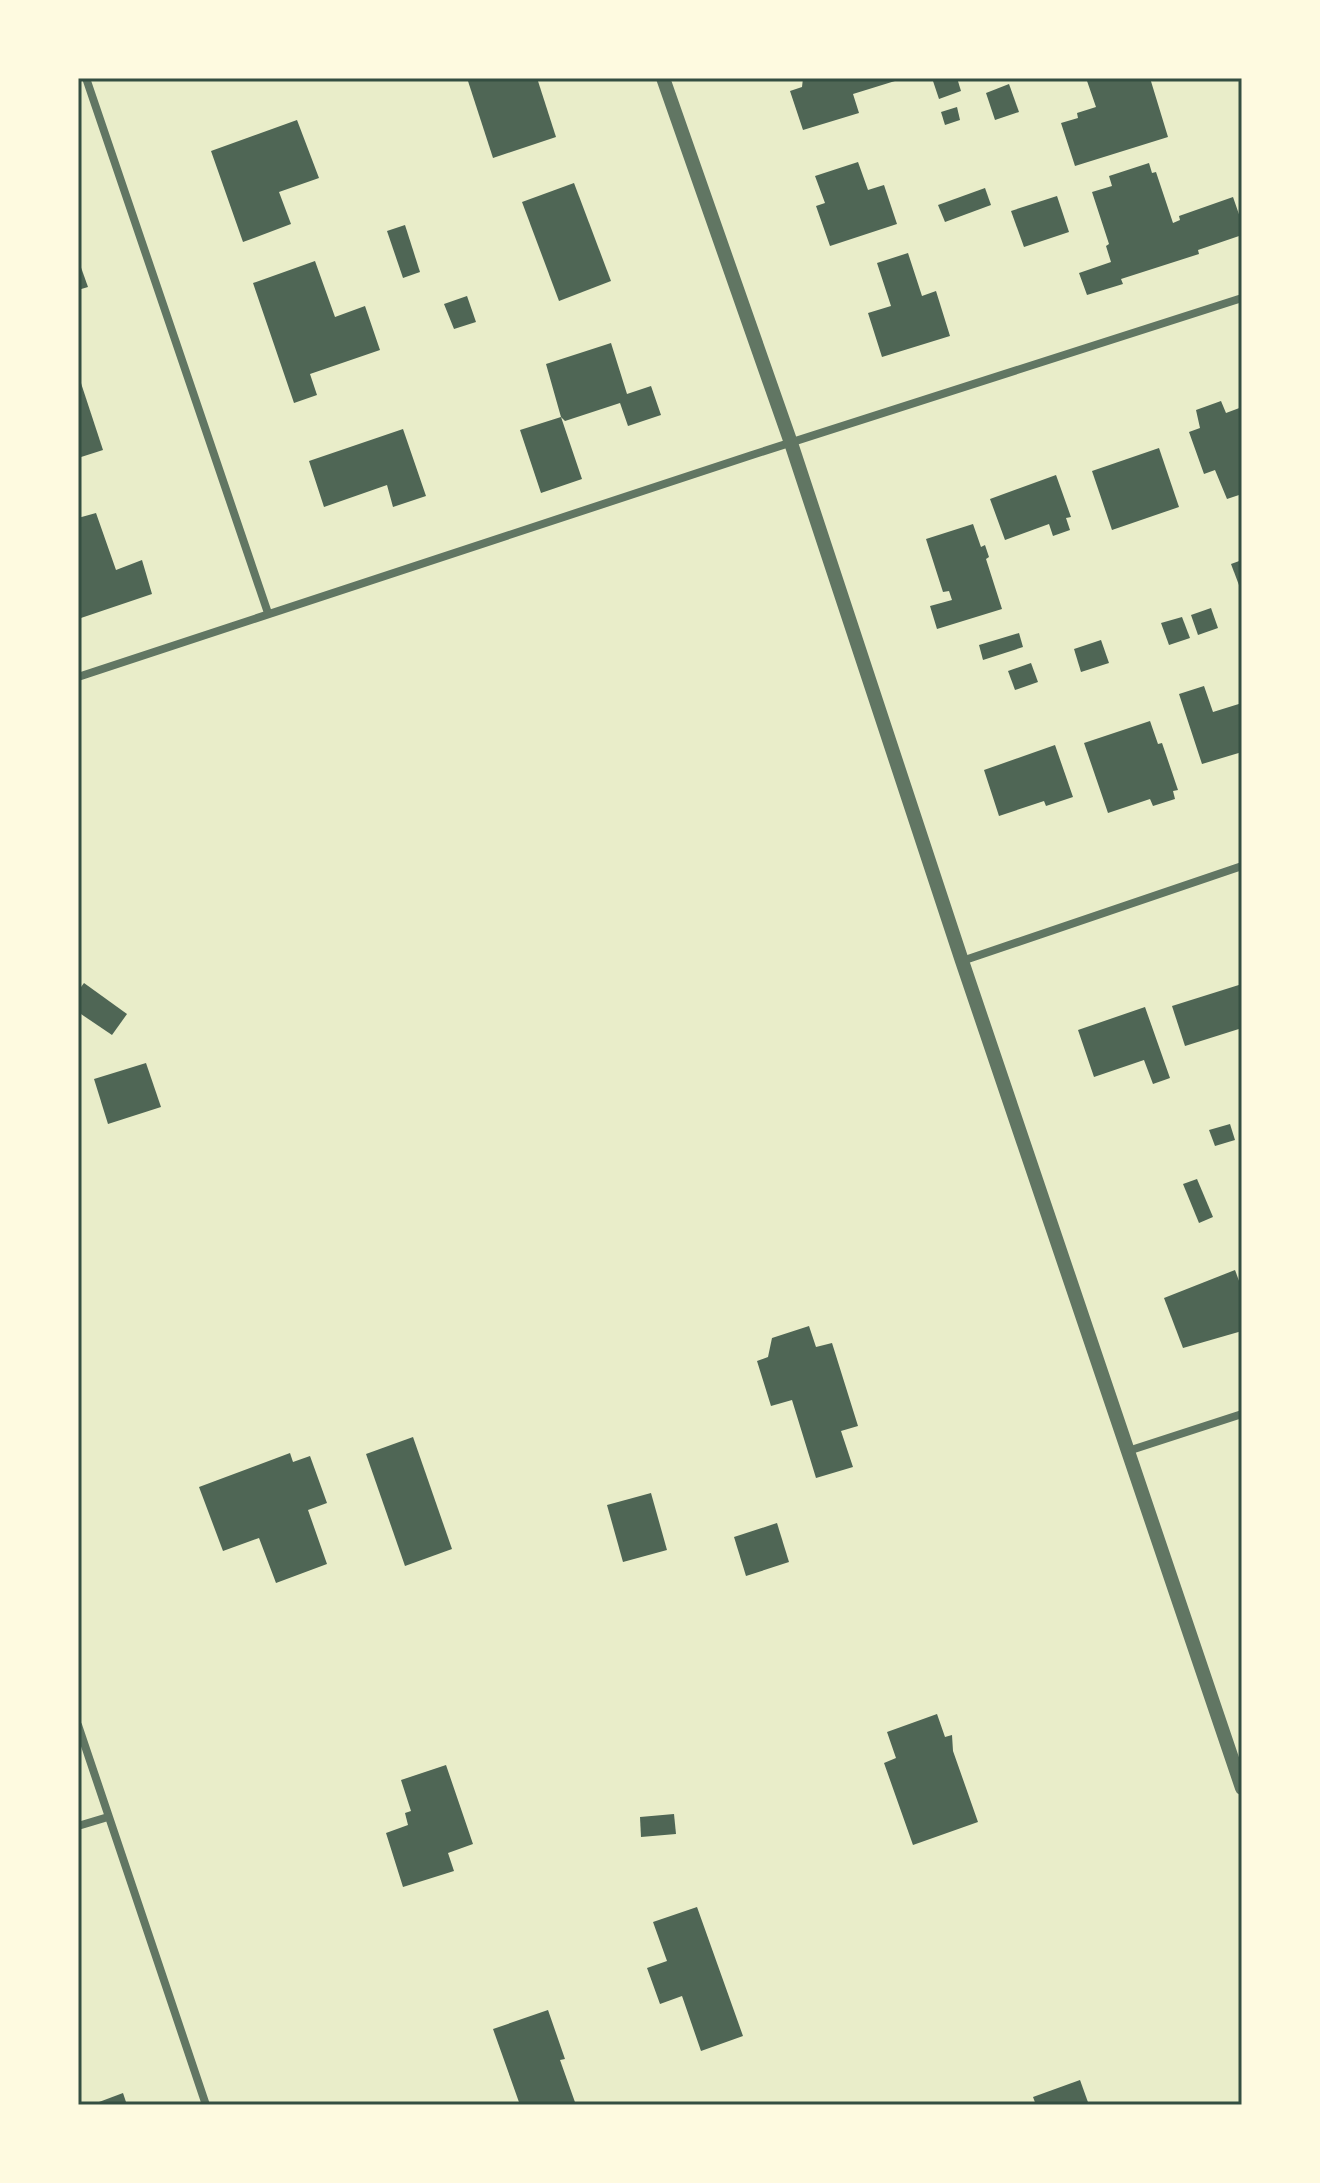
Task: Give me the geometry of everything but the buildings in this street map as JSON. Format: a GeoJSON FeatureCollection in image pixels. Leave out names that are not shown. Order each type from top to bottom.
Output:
{"type":"FeatureCollection","features":[{"type":"Feature","properties":{"kind":"street"},"geometry":{"type":"LineString","coordinates":[[86,78],[268,613]]}},
{"type":"Feature","properties":{"kind":"street"},"geometry":{"type":"LineString","coordinates":[[663,78],[791,443],[962,961],[1242,1788]]}},
{"type":"Feature","properties":{"kind":"street"},"geometry":{"type":"LineString","coordinates":[[78,677],[1242,298]]}},
{"type":"Feature","properties":{"kind":"street"},"geometry":{"type":"LineString","coordinates":[[962,961],[1242,866]]}},
{"type":"Feature","properties":{"kind":"street"},"geometry":{"type":"LineString","coordinates":[[1128,1451],[1242,1414]]}},
{"type":"Feature","properties":{"kind":"street"},"geometry":{"type":"LineString","coordinates":[[78,1725],[206,2105]]}},
{"type":"Feature","properties":{"kind":"street"},"geometry":{"type":"LineString","coordinates":[[78,1826],[108,1817]]}}]}
